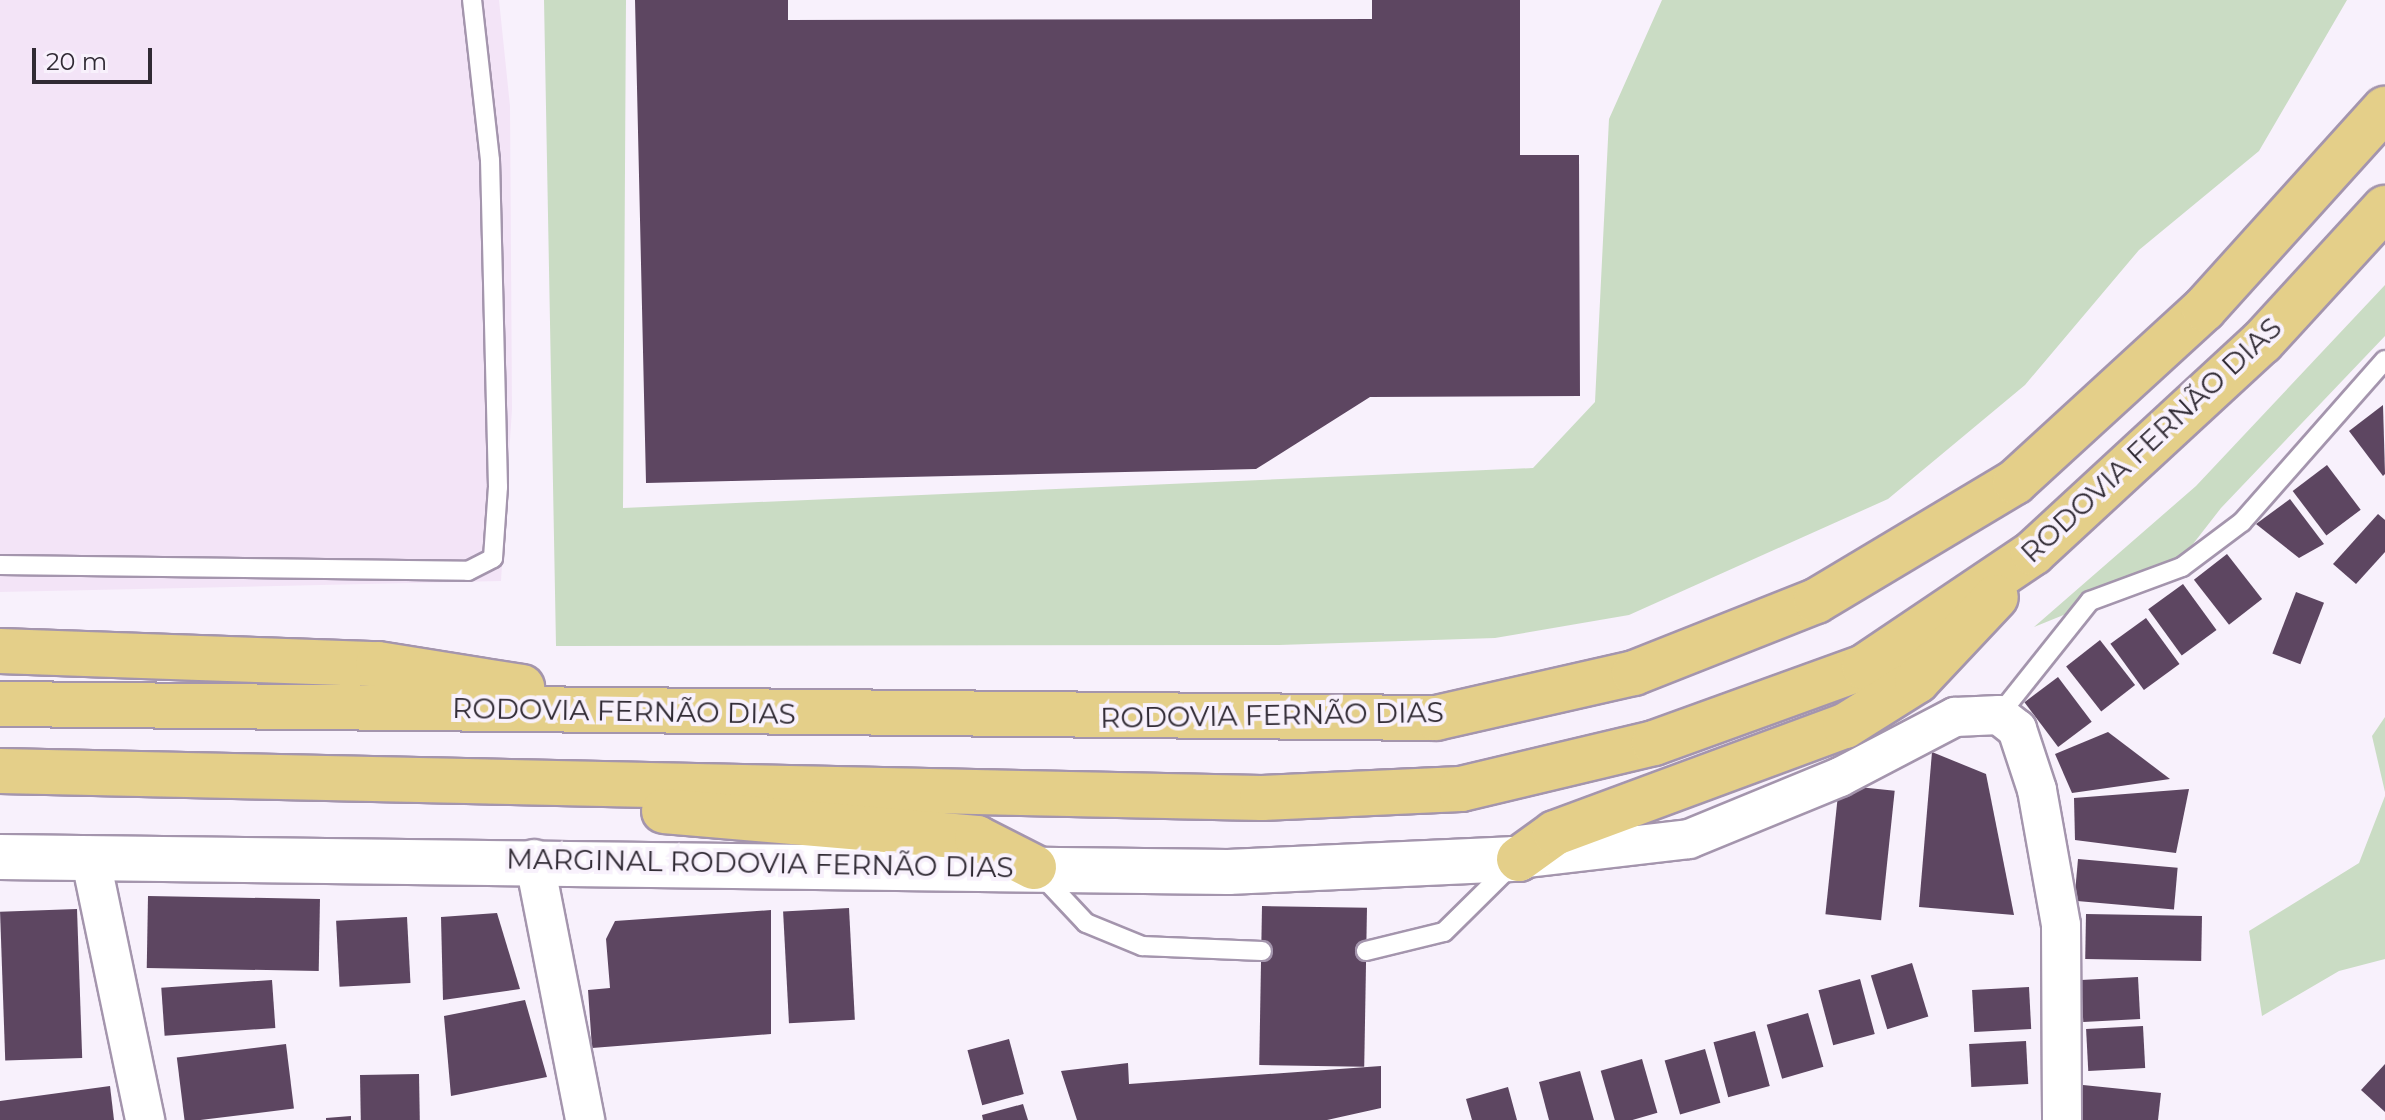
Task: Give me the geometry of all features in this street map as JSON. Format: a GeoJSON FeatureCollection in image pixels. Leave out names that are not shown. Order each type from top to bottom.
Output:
{"type":"FeatureCollection","features":[{"type":"Feature","properties":{"kind":"highway","name":"RODOVIA FERNÃO DIAS"},"geometry":{"type":"LineString","coordinates":[[0,704],[1436,718],[1634,673],[1816,601],[2015,482],[2204,309],[2385,109]]}},
{"type":"Feature","properties":{"kind":"highway","name":"RODOVIA FERNÃO DIAS"},"geometry":{"type":"LineString","coordinates":[[0,771],[1262,798],[1461,789],[1654,743],[1864,667],[2033,553],[2262,342],[2385,208]]}},
{"type":"Feature","properties":{"kind":"highway"},"geometry":{"type":"LineString","coordinates":[[1519,859],[1555,833],[1845,726],[1917,681],[2033,553]]}},
{"type":"Feature","properties":{"kind":"highway"},"geometry":{"type":"LineString","coordinates":[[0,651],[378,664],[667,711]]}},
{"type":"Feature","properties":{"kind":"highway"},"geometry":{"type":"LineString","coordinates":[[0,795],[220,774]]}},
{"type":"Feature","properties":{"kind":"highway"},"geometry":{"type":"LineString","coordinates":[[580,782],[639,809],[977,838],[1034,867]]}},
{"type":"Feature","properties":{"kind":"main road","name":"MARGINAL RODOVIA FERNÃO DIAS"},"geometry":{"type":"LineString","coordinates":[[0,857],[534,859],[1228,872],[1519,859]]}},
{"type":"Feature","properties":{"kind":"street"},"geometry":{"type":"LineString","coordinates":[[1519,859],[1689,839],[1840,777],[1955,717],[1999,715],[2017,729],[2037,790],[2061,925],[2062,1120]]}},
{"type":"Feature","properties":{"kind":"street"},"geometry":{"type":"LineString","coordinates":[[90,856],[145,1120]]}},
{"type":"Feature","properties":{"kind":"street"},"geometry":{"type":"LineString","coordinates":[[534,859],[585,1120]]}},
{"type":"Feature","properties":{"kind":"lane"},"geometry":{"type":"LineString","coordinates":[[0,565],[468,571],[493,558],[498,546],[490,160],[472,0]]}},
{"type":"Feature","properties":{"kind":"lane"},"geometry":{"type":"LineString","coordinates":[[1999,715],[2090,601],[2182,567],[2242,522],[2385,360]]}},
{"type":"Feature","properties":{"kind":"lane"},"geometry":{"type":"LineString","coordinates":[[1366,951],[1444,932],[1519,859]]}},
{"type":"Feature","properties":{"kind":"lane"},"geometry":{"type":"LineString","coordinates":[[1034,867],[1086,923],[1142,946],[1262,951]]}},
{"type":"Feature","properties":{"kind":"shaded area"},"geometry":{"type":"Polygon","coordinates":[[[0,0],[499,0],[510,106],[512,409],[501,581],[0,592],[0,0]]]}},
{"type":"Feature","properties":{"kind":"green space"},"geometry":{"type":"Polygon","coordinates":[[[544,0],[626,0],[623,508],[1533,468],[1595,402],[1609,119],[1662,0],[2347,0],[2259,151],[2139,250],[2025,385],[1888,499],[1629,615],[1495,638],[1279,645],[556,646],[544,0]]]}},
{"type":"Feature","properties":{"kind":"green space"},"geometry":{"type":"Polygon","coordinates":[[[2385,285],[2385,336],[2221,508],[2172,571],[2034,627],[2196,486],[2385,285]]]}},
{"type":"Feature","properties":{"kind":"green space"},"geometry":{"type":"Polygon","coordinates":[[[2385,717],[2385,792],[2372,736],[2385,717]]]}},
{"type":"Feature","properties":{"kind":"green space"},"geometry":{"type":"Polygon","coordinates":[[[2385,796],[2385,959],[2339,971],[2262,1016],[2249,931],[2359,863],[2385,796]]]}},
{"type":"Feature","properties":{"kind":"building"},"geometry":{"type":"Polygon","coordinates":[[[635,0],[788,0],[788,20],[1372,19],[1372,0],[1520,0],[1520,155],[1579,155],[1580,396],[1370,397],[1256,469],[646,483],[635,0]]]}},
{"type":"Feature","properties":{"kind":"building"},"geometry":{"type":"Polygon","coordinates":[[[2383,405],[2385,474],[2383,476],[2349,431],[2383,405]]]}},
{"type":"Feature","properties":{"kind":"building"},"geometry":{"type":"Polygon","coordinates":[[[2327,465],[2361,510],[2326,536],[2293,491],[2327,465]]]}},
{"type":"Feature","properties":{"kind":"building"},"geometry":{"type":"Polygon","coordinates":[[[2290,499],[2324,544],[2299,558],[2256,524],[2290,499]]]}},
{"type":"Feature","properties":{"kind":"building"},"geometry":{"type":"Polygon","coordinates":[[[2378,514],[2385,520],[2385,552],[2356,584],[2333,564],[2378,514]]]}},
{"type":"Feature","properties":{"kind":"building"},"geometry":{"type":"Polygon","coordinates":[[[2227,554],[2262,599],[2229,625],[2194,580],[2227,554]]]}},
{"type":"Feature","properties":{"kind":"building"},"geometry":{"type":"Polygon","coordinates":[[[2183,584],[2217,630],[2182,655],[2148,609],[2183,584]]]}},
{"type":"Feature","properties":{"kind":"building"},"geometry":{"type":"Polygon","coordinates":[[[2296,592],[2324,603],[2300,664],[2272,654],[2296,592]]]}},
{"type":"Feature","properties":{"kind":"building"},"geometry":{"type":"Polygon","coordinates":[[[2146,618],[2180,664],[2144,690],[2110,644],[2146,618]]]}},
{"type":"Feature","properties":{"kind":"building"},"geometry":{"type":"Polygon","coordinates":[[[2100,640],[2135,685],[2101,711],[2066,666],[2100,640]]]}},
{"type":"Feature","properties":{"kind":"building"},"geometry":{"type":"Polygon","coordinates":[[[2058,677],[2092,722],[2058,747],[2024,702],[2058,677]]]}},
{"type":"Feature","properties":{"kind":"building"},"geometry":{"type":"Polygon","coordinates":[[[2108,732],[2170,779],[2072,793],[2055,754],[2108,732]]]}},
{"type":"Feature","properties":{"kind":"building"},"geometry":{"type":"Polygon","coordinates":[[[1932,752],[1986,774],[2014,915],[1919,907],[1932,752]]]}},
{"type":"Feature","properties":{"kind":"building"},"geometry":{"type":"Polygon","coordinates":[[[1839,785],[1895,791],[1881,920],[1825,914],[1839,785]]]}},
{"type":"Feature","properties":{"kind":"building"},"geometry":{"type":"Polygon","coordinates":[[[2189,789],[2176,853],[2075,840],[2074,798],[2189,789]]]}},
{"type":"Feature","properties":{"kind":"building"},"geometry":{"type":"Polygon","coordinates":[[[2078,859],[2178,868],[2174,910],[2074,901],[2078,859]]]}},
{"type":"Feature","properties":{"kind":"building"},"geometry":{"type":"Polygon","coordinates":[[[148,896],[320,899],[319,971],[147,968],[148,896]]]}},
{"type":"Feature","properties":{"kind":"building"},"geometry":{"type":"Polygon","coordinates":[[[1262,906],[1367,908],[1364,1067],[1259,1065],[1262,906]]]}},
{"type":"Feature","properties":{"kind":"building"},"geometry":{"type":"Polygon","coordinates":[[[849,908],[855,1020],[789,1023],[783,911],[849,908]]]}},
{"type":"Feature","properties":{"kind":"building"},"geometry":{"type":"Polygon","coordinates":[[[77,909],[82,1058],[5,1061],[0,912],[77,909]]]}},
{"type":"Feature","properties":{"kind":"building"},"geometry":{"type":"Polygon","coordinates":[[[771,910],[771,1034],[592,1048],[588,990],[610,988],[606,939],[615,921],[771,910]]]}},
{"type":"Feature","properties":{"kind":"building"},"geometry":{"type":"Polygon","coordinates":[[[497,913],[520,989],[443,1000],[441,917],[497,913]]]}},
{"type":"Feature","properties":{"kind":"building"},"geometry":{"type":"Polygon","coordinates":[[[2086,914],[2202,916],[2201,961],[2085,959],[2086,914]]]}},
{"type":"Feature","properties":{"kind":"building"},"geometry":{"type":"Polygon","coordinates":[[[407,917],[410,983],[340,987],[336,921],[407,917]]]}},
{"type":"Feature","properties":{"kind":"building"},"geometry":{"type":"Polygon","coordinates":[[[1912,963],[1928,1017],[1887,1029],[1871,976],[1912,963]]]}},
{"type":"Feature","properties":{"kind":"building"},"geometry":{"type":"Polygon","coordinates":[[[2138,977],[2140,1019],[2083,1022],[2081,980],[2138,977]]]}},
{"type":"Feature","properties":{"kind":"building"},"geometry":{"type":"Polygon","coordinates":[[[1860,979],[1875,1034],[1833,1045],[1818,990],[1860,979]]]}},
{"type":"Feature","properties":{"kind":"building"},"geometry":{"type":"Polygon","coordinates":[[[272,980],[275,1028],[165,1036],[161,988],[272,980]]]}},
{"type":"Feature","properties":{"kind":"building"},"geometry":{"type":"Polygon","coordinates":[[[2029,987],[2031,1029],[1974,1032],[1972,990],[2029,987]]]}},
{"type":"Feature","properties":{"kind":"building"},"geometry":{"type":"Polygon","coordinates":[[[525,1000],[547,1077],[451,1096],[444,1016],[525,1000]]]}},
{"type":"Feature","properties":{"kind":"building"},"geometry":{"type":"Polygon","coordinates":[[[1808,1013],[1823,1067],[1782,1079],[1767,1025],[1808,1013]]]}},
{"type":"Feature","properties":{"kind":"building"},"geometry":{"type":"Polygon","coordinates":[[[2143,1026],[2145,1068],[2088,1071],[2086,1029],[2143,1026]]]}},
{"type":"Feature","properties":{"kind":"building"},"geometry":{"type":"Polygon","coordinates":[[[1755,1031],[1770,1086],[1728,1097],[1713,1042],[1755,1031]]]}},
{"type":"Feature","properties":{"kind":"building"},"geometry":{"type":"Polygon","coordinates":[[[1009,1039],[1024,1094],[982,1105],[967,1050],[1009,1039]]]}},
{"type":"Feature","properties":{"kind":"building"},"geometry":{"type":"Polygon","coordinates":[[[2026,1041],[2028,1084],[1971,1087],[1969,1044],[2026,1041]]]}},
{"type":"Feature","properties":{"kind":"building"},"geometry":{"type":"Polygon","coordinates":[[[286,1044],[294,1109],[185,1120],[177,1057],[286,1044]]]}},
{"type":"Feature","properties":{"kind":"building"},"geometry":{"type":"Polygon","coordinates":[[[1705,1049],[1720,1103],[1680,1114],[1665,1061],[1705,1049]]]}},
{"type":"Feature","properties":{"kind":"building"},"geometry":{"type":"Polygon","coordinates":[[[1642,1059],[1657,1113],[1632,1120],[1615,1120],[1601,1071],[1642,1059]]]}},
{"type":"Feature","properties":{"kind":"building"},"geometry":{"type":"Polygon","coordinates":[[[1128,1063],[1129,1084],[1381,1066],[1381,1108],[1327,1120],[1077,1120],[1061,1071],[1128,1063]]]}},
{"type":"Feature","properties":{"kind":"building"},"geometry":{"type":"Polygon","coordinates":[[[2385,1064],[2385,1112],[2361,1090],[2385,1064]]]}},
{"type":"Feature","properties":{"kind":"building"},"geometry":{"type":"Polygon","coordinates":[[[1580,1071],[1594,1120],[1549,1120],[1539,1082],[1580,1071]]]}},
{"type":"Feature","properties":{"kind":"building"},"geometry":{"type":"Polygon","coordinates":[[[419,1074],[420,1120],[361,1120],[360,1075],[419,1074]]]}},
{"type":"Feature","properties":{"kind":"building"},"geometry":{"type":"Polygon","coordinates":[[[2083,1085],[2161,1093],[2158,1120],[2079,1120],[2083,1085]]]}},
{"type":"Feature","properties":{"kind":"building"},"geometry":{"type":"Polygon","coordinates":[[[110,1086],[114,1120],[0,1120],[0,1101],[110,1086]]]}},
{"type":"Feature","properties":{"kind":"building"},"geometry":{"type":"Polygon","coordinates":[[[1508,1087],[1517,1120],[1472,1120],[1466,1099],[1508,1087]]]}},
{"type":"Feature","properties":{"kind":"building"},"geometry":{"type":"Polygon","coordinates":[[[1023,1104],[1028,1120],[983,1120],[982,1115],[1023,1104]]]}},
{"type":"Feature","properties":{"kind":"building"},"geometry":{"type":"Polygon","coordinates":[[[351,1116],[351,1120],[326,1120],[326,1118],[351,1116]]]}}]}
